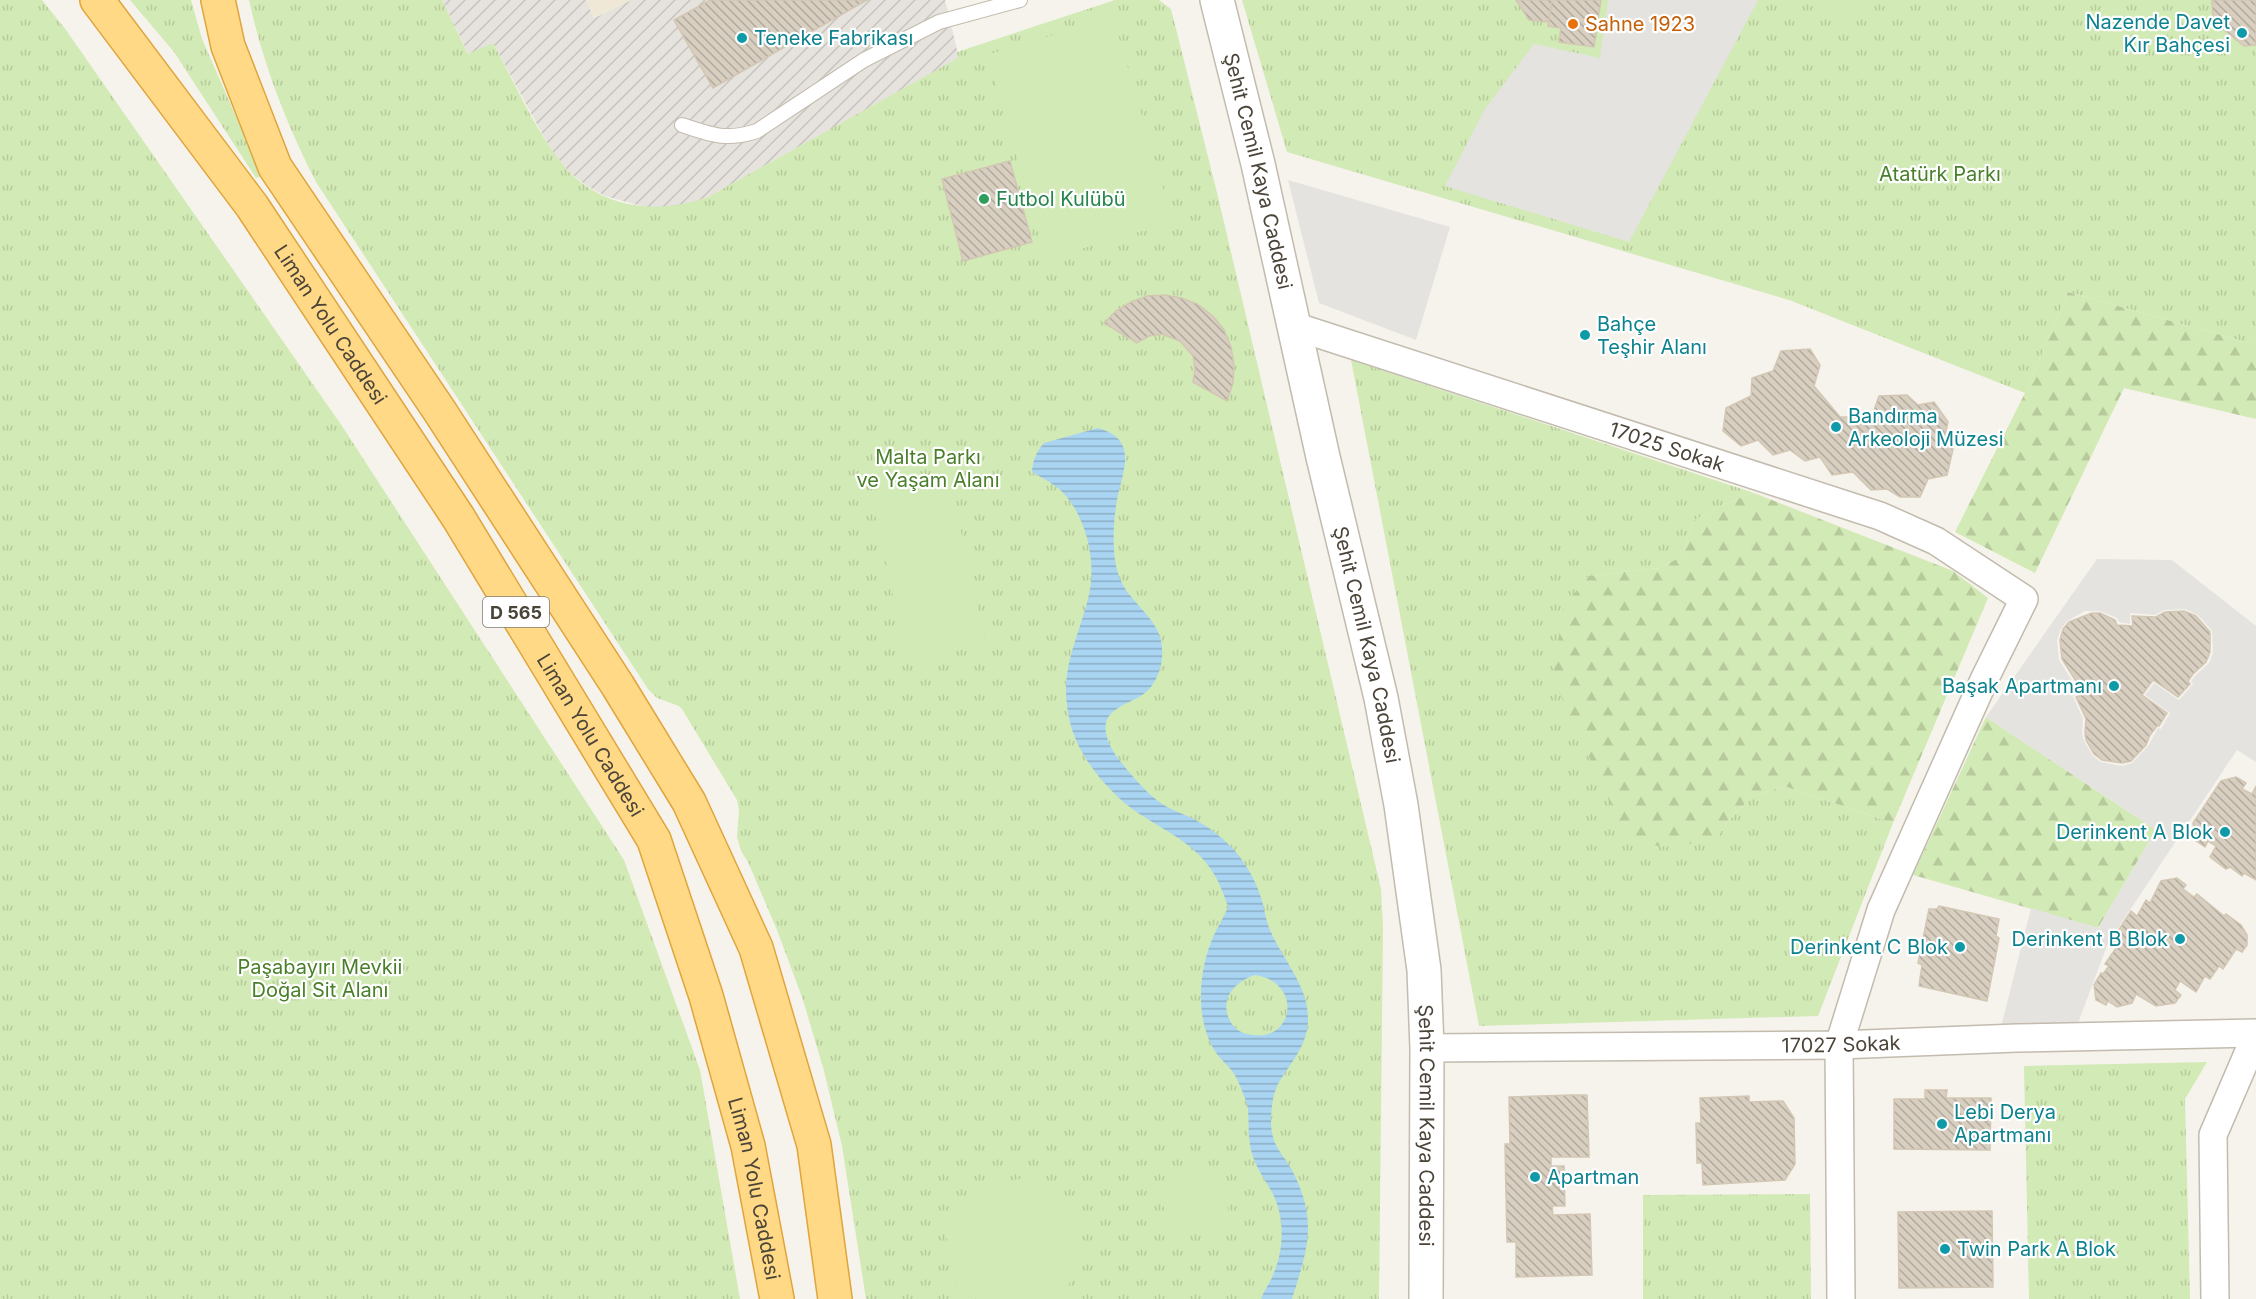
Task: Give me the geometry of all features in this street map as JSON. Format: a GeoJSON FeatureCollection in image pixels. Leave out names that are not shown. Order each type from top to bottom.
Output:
{"type":"FeatureCollection","features":[{"type":"Feature","properties":{"kind":"highway","name":"Liman Yolu Caddesi"},"geometry":{"type":"LineString","coordinates":[[97,0],[252,206],[310,293],[458,517],[654,840],[706,996],[748,1146],[777,1299]]}},
{"type":"Feature","properties":{"kind":"highway","name":"D 565"},"geometry":{"type":"LineString","coordinates":[[218,0],[228,46],[275,167],[452,430],[612,676],[690,802],[756,948],[811,1134],[835,1299]]}},
{"type":"Feature","properties":{"kind":"street","name":"Şehit Cemil Kaya Caddesi"},"geometry":{"type":"LineString","coordinates":[[1217,0],[1258,164],[1381,698],[1401,805],[1424,970],[1427,1048],[1426,1299]]}},
{"type":"Feature","properties":{"kind":"street","name":"17025 Sokak"},"geometry":{"type":"LineString","coordinates":[[1294,326],[1880,516],[1936,541],[2024,599],[1984,680],[1881,910],[1839,1045]]}},
{"type":"Feature","properties":{"kind":"street","name":"17027 Sokak"},"geometry":{"type":"LineString","coordinates":[[1427,1048],[1839,1045],[2017,1038],[2256,1034]]}},
{"type":"Feature","properties":{"kind":"street"},"geometry":{"type":"LineString","coordinates":[[2215,1299],[2213,1135],[2256,1034]]}},
{"type":"Feature","properties":{"kind":"street"},"geometry":{"type":"LineString","coordinates":[[1839,1045],[1841,1299]]}},
{"type":"Feature","properties":{"kind":"lane"},"geometry":{"type":"LineString","coordinates":[[682,125],[723,137],[739,137],[757,131],[864,60],[939,22],[1020,0]]}},
{"type":"Feature","properties":{"kind":"shaded area"},"geometry":{"type":"Polygon","coordinates":[[[442,0],[586,0],[594,18],[631,0],[945,0],[959,58],[708,197],[667,208],[645,207],[605,196],[570,173],[556,157],[545,139],[493,43],[469,55],[442,0]]]}},
{"type":"Feature","properties":{"kind":"shaded area"},"geometry":{"type":"Polygon","coordinates":[[[586,0],[631,0],[594,18],[586,0]]]}},
{"type":"Feature","properties":{"kind":"shaded area"},"geometry":{"type":"Polygon","coordinates":[[[1608,0],[1758,0],[1629,242],[1445,186],[1485,109],[1534,44],[1600,58],[1608,0]]]}},
{"type":"Feature","properties":{"kind":"shaded area"},"geometry":{"type":"Polygon","coordinates":[[[1288,180],[1450,227],[1416,340],[1319,303],[1288,180]]]}},
{"type":"Feature","properties":{"kind":"shaded area"},"geometry":{"type":"Polygon","coordinates":[[[2097,559],[2172,560],[2256,626],[2256,762],[2237,750],[2108,943],[2077,1026],[2001,1027],[2031,908],[2098,928],[2156,830],[1986,717],[2097,559]],[[2185,609],[2164,610],[2155,615],[2130,613],[2130,624],[2119,622],[2117,618],[2100,611],[2085,611],[2067,621],[2061,629],[2057,640],[2059,660],[2080,693],[2073,696],[2083,719],[2084,741],[2093,756],[2101,762],[2122,766],[2132,763],[2148,746],[2158,728],[2161,729],[2170,713],[2145,695],[2154,683],[2179,700],[2193,684],[2191,681],[2195,676],[2209,663],[2213,653],[2212,631],[2198,615],[2185,609]]]}},
{"type":"Feature","properties":{"kind":"green space","name":"Paşabayırı Mevkii Doğal Sit Alanı"},"geometry":{"type":"Polygon","coordinates":[[[0,0],[42,0],[66,30],[342,426],[624,860],[700,1070],[740,1299],[0,1299],[0,0]]]}},
{"type":"Feature","properties":{"kind":"green space"},"geometry":{"type":"Polygon","coordinates":[[[130,0],[191,0],[202,39],[262,176],[256,178],[174,52],[130,0]]]}},
{"type":"Feature","properties":{"kind":"green space","name":"Malta Parkı ve Yaşam Alanı"},"geometry":{"type":"Polygon","coordinates":[[[249,0],[442,0],[468,54],[493,43],[538,129],[556,156],[571,173],[587,187],[605,197],[645,206],[687,203],[708,197],[958,58],[957,52],[1115,0],[1159,0],[1171,9],[1218,197],[1381,889],[1383,928],[1379,1299],[866,1299],[842,1146],[824,1071],[803,1000],[777,930],[748,862],[741,851],[737,837],[739,810],[737,800],[682,709],[657,698],[648,689],[316,182],[276,93],[249,0]]]}},
{"type":"Feature","properties":{"kind":"green space","name":"Atatürk Parkı"},"geometry":{"type":"Polygon","coordinates":[[[1242,0],[2256,0],[2256,345],[2068,292],[2025,393],[1789,300],[1287,152],[1242,0]]]}},
{"type":"Feature","properties":{"kind":"green space"},"geometry":{"type":"Polygon","coordinates":[[[1800,0],[1862,0],[1854,21],[1800,0]]]}},
{"type":"Feature","properties":{"kind":"green space"},"geometry":{"type":"Polygon","coordinates":[[[1113,17],[1173,222],[1046,259],[987,55],[1113,17]]]}},
{"type":"Feature","properties":{"kind":"green space"},"geometry":{"type":"Polygon","coordinates":[[[2068,292],[2256,345],[2256,419],[2124,388],[2035,573],[1955,532],[2025,393],[2068,292]]]}},
{"type":"Feature","properties":{"kind":"green space"},"geometry":{"type":"Polygon","coordinates":[[[1351,360],[1754,493],[1722,505],[1693,521],[1682,556],[1660,568],[1588,576],[1717,837],[1731,818],[1753,796],[1784,786],[1893,823],[1818,1016],[1479,1026],[1351,360]]]}},
{"type":"Feature","properties":{"kind":"green space"},"geometry":{"type":"Polygon","coordinates":[[[948,473],[986,644],[908,662],[870,491],[948,473]]]}},
{"type":"Feature","properties":{"kind":"green space"},"geometry":{"type":"Polygon","coordinates":[[[1754,493],[1953,571],[1988,598],[1893,823],[1784,786],[1753,796],[1731,818],[1717,837],[1677,847],[1629,844],[1553,679],[1563,608],[1588,576],[1660,568],[1682,556],[1693,521],[1722,505],[1754,493]]]}},
{"type":"Feature","properties":{"kind":"green space"},"geometry":{"type":"Polygon","coordinates":[[[1986,717],[2156,830],[2098,928],[1913,875],[1986,717]]]}},
{"type":"Feature","properties":{"kind":"green space"},"geometry":{"type":"Polygon","coordinates":[[[2207,1062],[2185,1099],[2190,1299],[2029,1299],[2024,1066],[2207,1062]]]}},
{"type":"Feature","properties":{"kind":"green space"},"geometry":{"type":"Polygon","coordinates":[[[1217,1168],[1232,1223],[1172,1239],[1158,1184],[1217,1168]]]}},
{"type":"Feature","properties":{"kind":"green space"},"geometry":{"type":"Polygon","coordinates":[[[1027,1177],[1073,1206],[1085,1258],[1060,1299],[976,1299],[958,1288],[946,1235],[974,1189],[1027,1177]]]}},
{"type":"Feature","properties":{"kind":"green space"},"geometry":{"type":"Polygon","coordinates":[[[1810,1194],[1811,1299],[1643,1299],[1643,1195],[1810,1194]]]}},
{"type":"Feature","properties":{"kind":"water"},"geometry":{"type":"Polygon","coordinates":[[[1098,428],[1111,433],[1124,448],[1124,467],[1114,519],[1115,561],[1123,585],[1158,632],[1162,652],[1158,674],[1149,689],[1110,715],[1106,728],[1108,742],[1139,783],[1158,801],[1209,828],[1239,856],[1260,894],[1267,923],[1302,990],[1306,1003],[1308,1016],[1305,1038],[1299,1052],[1278,1084],[1271,1114],[1273,1138],[1300,1188],[1308,1220],[1306,1249],[1292,1299],[1261,1299],[1277,1266],[1282,1234],[1280,1213],[1251,1150],[1248,1109],[1243,1094],[1235,1075],[1212,1046],[1203,1020],[1202,976],[1209,948],[1228,907],[1223,893],[1210,868],[1192,848],[1135,811],[1108,787],[1084,756],[1073,734],[1067,704],[1067,673],[1091,586],[1091,558],[1085,531],[1074,506],[1059,489],[1032,472],[1035,456],[1044,443],[1098,428]],[[1255,975],[1241,982],[1230,992],[1226,1006],[1227,1013],[1234,1027],[1239,1031],[1253,1035],[1267,1034],[1277,1029],[1284,1020],[1287,1010],[1286,999],[1281,988],[1270,980],[1255,975]]]}},
{"type":"Feature","properties":{"kind":"building","name":"Teneke Fabrikası"},"geometry":{"type":"Polygon","coordinates":[[[710,0],[867,0],[713,88],[674,20],[710,0]]]}},
{"type":"Feature","properties":{"kind":"building"},"geometry":{"type":"Polygon","coordinates":[[[1516,0],[1552,0],[1549,22],[1529,20],[1516,0]]]}},
{"type":"Feature","properties":{"kind":"building","name":"Sahne 1923"},"geometry":{"type":"Polygon","coordinates":[[[1552,0],[1601,0],[1594,47],[1559,42],[1561,28],[1548,26],[1552,0]]]}},
{"type":"Feature","properties":{"kind":"building","name":"Nazende Davet Kır Bahçesi"},"geometry":{"type":"Polygon","coordinates":[[[2212,0],[2256,0],[2256,45],[2244,46],[2213,21],[2212,0]]]}},
{"type":"Feature","properties":{"kind":"building","name":"Futbol Kulübü"},"geometry":{"type":"Polygon","coordinates":[[[1010,161],[1032,242],[963,261],[942,179],[1010,161]]]}},
{"type":"Feature","properties":{"kind":"building"},"geometry":{"type":"Polygon","coordinates":[[[1165,295],[1197,304],[1213,316],[1224,330],[1231,347],[1234,365],[1233,383],[1227,401],[1193,382],[1195,369],[1193,356],[1180,341],[1162,334],[1149,336],[1137,343],[1104,323],[1116,311],[1131,302],[1147,296],[1165,295]]]}},
{"type":"Feature","properties":{"kind":"building","name":"Bandırma Arkeoloji Müzesi"},"geometry":{"type":"Polygon","coordinates":[[[1810,349],[1820,365],[1814,386],[1840,417],[1873,413],[1879,396],[1907,395],[1918,405],[1934,402],[1948,422],[1944,439],[1953,449],[1947,475],[1928,479],[1920,497],[1900,497],[1887,489],[1871,490],[1853,472],[1832,475],[1820,457],[1805,461],[1790,450],[1773,455],[1758,440],[1741,446],[1723,431],[1726,408],[1751,396],[1752,378],[1773,371],[1781,351],[1810,349]]]}},
{"type":"Feature","properties":{"kind":"building","name":"Başak Apartmanı"},"geometry":{"type":"Polygon","coordinates":[[[2184,611],[2196,616],[2210,632],[2210,652],[2206,662],[2193,674],[2188,681],[2190,684],[2178,697],[2153,680],[2142,695],[2167,713],[2159,726],[2131,761],[2122,763],[2102,760],[2094,754],[2086,740],[2086,719],[2076,697],[2084,694],[2062,659],[2060,640],[2063,629],[2069,622],[2092,613],[2100,613],[2115,620],[2117,625],[2133,626],[2132,616],[2156,617],[2165,612],[2184,611]]]}},
{"type":"Feature","properties":{"kind":"building","name":"Derinkent A Blok"},"geometry":{"type":"Polygon","coordinates":[[[2236,777],[2246,783],[2242,789],[2252,794],[2256,786],[2256,880],[2244,873],[2242,876],[2230,867],[2226,869],[2210,857],[2216,846],[2208,841],[2205,847],[2195,840],[2193,823],[2221,781],[2236,777]]]}},
{"type":"Feature","properties":{"kind":"building","name":"Derinkent B Blok"},"geometry":{"type":"Polygon","coordinates":[[[2177,878],[2186,885],[2183,889],[2194,897],[2197,894],[2224,916],[2226,914],[2241,925],[2247,935],[2247,945],[2242,952],[2236,949],[2223,969],[2219,966],[2210,979],[2205,976],[2196,992],[2180,981],[2175,990],[2181,995],[2175,1003],[2156,1006],[2136,994],[2132,1003],[2117,1007],[2108,1001],[2106,1005],[2096,1000],[2094,985],[2101,973],[2103,974],[2109,966],[2105,964],[2116,948],[2110,943],[2131,911],[2137,916],[2146,900],[2150,903],[2161,881],[2177,878]]]}},
{"type":"Feature","properties":{"kind":"building","name":"Derinkent C Blok"},"geometry":{"type":"Polygon","coordinates":[[[1939,906],[1999,919],[1996,936],[1999,938],[1987,1001],[1919,986],[1922,965],[1918,963],[1929,909],[1937,909],[1939,906]]]}},
{"type":"Feature","properties":{"kind":"building","name":"Lebi Derya Apartmanı"},"geometry":{"type":"Polygon","coordinates":[[[1925,1090],[1947,1090],[1946,1098],[1991,1098],[1990,1150],[1894,1149],[1894,1099],[1925,1099],[1925,1090]]]}},
{"type":"Feature","properties":{"kind":"building","name":"Apartman"},"geometry":{"type":"Polygon","coordinates":[[[1587,1095],[1589,1157],[1551,1157],[1551,1166],[1564,1166],[1565,1206],[1552,1206],[1553,1215],[1590,1214],[1592,1275],[1516,1277],[1516,1242],[1507,1242],[1505,1144],[1510,1144],[1509,1097],[1587,1095]]]}},
{"type":"Feature","properties":{"kind":"building","name":"Apartman"},"geometry":{"type":"Polygon","coordinates":[[[1749,1096],[1749,1102],[1783,1101],[1794,1118],[1795,1164],[1785,1180],[1703,1185],[1702,1163],[1697,1163],[1696,1123],[1701,1123],[1700,1098],[1749,1096]]]}},
{"type":"Feature","properties":{"kind":"building","name":"Twin Park A Blok"},"geometry":{"type":"Polygon","coordinates":[[[1992,1211],[1993,1287],[1899,1288],[1898,1212],[1992,1211]]]}},
{"type":"Feature","properties":{"kind":"place","name":"Sahne 1923"},"geometry":{"type":"Point","coordinates":[1573,24]}},
{"type":"Feature","properties":{"kind":"place","name":"Nazende Davet Kır Bahçesi"},"geometry":{"type":"Point","coordinates":[2242,33]}},
{"type":"Feature","properties":{"kind":"place","name":"Teneke Fabrikası"},"geometry":{"type":"Point","coordinates":[742,38]}},
{"type":"Feature","properties":{"kind":"place","name":"Futbol Kulübü"},"geometry":{"type":"Point","coordinates":[984,199]}},
{"type":"Feature","properties":{"kind":"place","name":"Bahçe Teşhir Alanı"},"geometry":{"type":"Point","coordinates":[1585,335]}},
{"type":"Feature","properties":{"kind":"place","name":"Bandırma Arkeoloji Müzesi"},"geometry":{"type":"Point","coordinates":[1836,427]}},
{"type":"Feature","properties":{"kind":"place","name":"Başak Apartmanı"},"geometry":{"type":"Point","coordinates":[2114,686]}},
{"type":"Feature","properties":{"kind":"place","name":"Derinkent A Blok"},"geometry":{"type":"Point","coordinates":[2225,832]}},
{"type":"Feature","properties":{"kind":"place","name":"Derinkent B Blok"},"geometry":{"type":"Point","coordinates":[2180,939]}},
{"type":"Feature","properties":{"kind":"place","name":"Derinkent C Blok"},"geometry":{"type":"Point","coordinates":[1960,947]}},
{"type":"Feature","properties":{"kind":"place","name":"Lebi Derya Apartmanı"},"geometry":{"type":"Point","coordinates":[1942,1124]}},
{"type":"Feature","properties":{"kind":"place","name":"Apartman"},"geometry":{"type":"Point","coordinates":[1535,1177]}},
{"type":"Feature","properties":{"kind":"place","name":"Twin Park A Blok"},"geometry":{"type":"Point","coordinates":[1945,1249]}}]}
